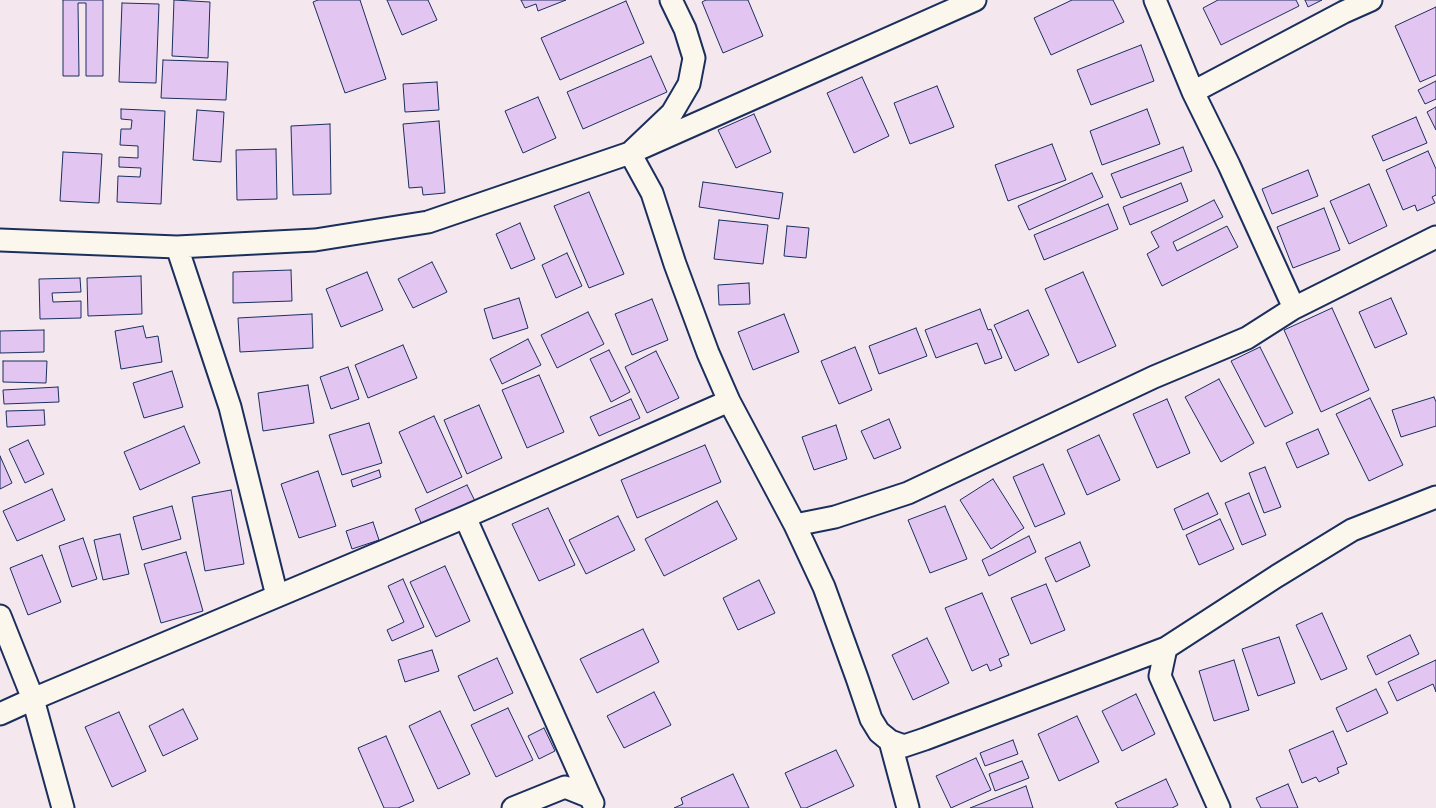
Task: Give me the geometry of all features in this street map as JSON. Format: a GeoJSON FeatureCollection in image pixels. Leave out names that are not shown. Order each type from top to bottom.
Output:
{"type":"FeatureCollection","features":[{"type":"Feature","properties":{"kind":"street"},"geometry":{"type":"LineString","coordinates":[[630,153],[672,113],[689,84],[694,58],[685,30],[671,0]]}},
{"type":"Feature","properties":{"kind":"street"},"geometry":{"type":"LineString","coordinates":[[0,240],[177,247],[315,240],[428,222],[630,153],[975,0]]}},
{"type":"Feature","properties":{"kind":"street"},"geometry":{"type":"LineString","coordinates":[[1155,0],[1193,92],[1229,165],[1294,308]]}},
{"type":"Feature","properties":{"kind":"street"},"geometry":{"type":"LineString","coordinates":[[1193,92],[1344,12],[1371,0]]}},
{"type":"Feature","properties":{"kind":"street"},"geometry":{"type":"LineString","coordinates":[[630,153],[652,192],[675,264],[708,353],[729,401],[795,524],[824,587],[870,719],[879,732],[890,741],[904,746],[1166,648],[1352,530],[1436,497]]}},
{"type":"Feature","properties":{"kind":"street"},"geometry":{"type":"LineString","coordinates":[[795,524],[835,517],[908,493],[1154,377],[1246,338],[1294,308],[1436,237]]}},
{"type":"Feature","properties":{"kind":"street"},"geometry":{"type":"LineString","coordinates":[[177,247],[230,407],[277,596]]}},
{"type":"Feature","properties":{"kind":"street"},"geometry":{"type":"LineString","coordinates":[[0,714],[465,517],[729,401]]}},
{"type":"Feature","properties":{"kind":"street"},"geometry":{"type":"LineString","coordinates":[[465,517],[593,802]]}},
{"type":"Feature","properties":{"kind":"street"},"geometry":{"type":"LineString","coordinates":[[0,616],[33,699],[64,808]]}},
{"type":"Feature","properties":{"kind":"street"},"geometry":{"type":"LineString","coordinates":[[1166,648],[1160,676],[1219,808]]}},
{"type":"Feature","properties":{"kind":"street"},"geometry":{"type":"LineString","coordinates":[[890,741],[908,808]]}},
{"type":"Feature","properties":{"kind":"street"},"geometry":{"type":"LineString","coordinates":[[513,808],[565,787],[593,802]]}},
{"type":"Feature","properties":{"kind":"building"},"geometry":{"type":"Polygon","coordinates":[[[63,0],[103,0],[103,76],[86,76],[86,3],[78,3],[79,76],[63,76],[63,0]]]}},
{"type":"Feature","properties":{"kind":"building"},"geometry":{"type":"Polygon","coordinates":[[[174,0],[210,2],[208,58],[172,56],[174,0]]]}},
{"type":"Feature","properties":{"kind":"building"},"geometry":{"type":"Polygon","coordinates":[[[318,0],[360,0],[386,79],[345,93],[313,2],[318,0]]]}},
{"type":"Feature","properties":{"kind":"building"},"geometry":{"type":"Polygon","coordinates":[[[387,0],[428,0],[437,20],[402,35],[387,0]]]}},
{"type":"Feature","properties":{"kind":"building"},"geometry":{"type":"Polygon","coordinates":[[[521,0],[566,0],[538,11],[536,4],[525,8],[521,0]]]}},
{"type":"Feature","properties":{"kind":"building"},"geometry":{"type":"Polygon","coordinates":[[[706,0],[748,0],[763,36],[723,53],[702,2],[706,0]]]}},
{"type":"Feature","properties":{"kind":"building"},"geometry":{"type":"Polygon","coordinates":[[[1072,0],[1113,0],[1124,22],[1051,55],[1034,18],[1072,0]]]}},
{"type":"Feature","properties":{"kind":"building"},"geometry":{"type":"Polygon","coordinates":[[[1218,0],[1296,0],[1299,6],[1221,45],[1203,8],[1218,0]]]}},
{"type":"Feature","properties":{"kind":"building"},"geometry":{"type":"Polygon","coordinates":[[[1305,0],[1322,0],[1308,7],[1305,0]]]}},
{"type":"Feature","properties":{"kind":"building"},"geometry":{"type":"Polygon","coordinates":[[[626,1],[644,43],[560,80],[541,38],[626,1]]]}},
{"type":"Feature","properties":{"kind":"building"},"geometry":{"type":"Polygon","coordinates":[[[122,3],[159,4],[156,83],[119,82],[122,3]]]}},
{"type":"Feature","properties":{"kind":"building"},"geometry":{"type":"Polygon","coordinates":[[[1436,7],[1436,75],[1420,82],[1395,26],[1436,7]]]}},
{"type":"Feature","properties":{"kind":"building"},"geometry":{"type":"Polygon","coordinates":[[[1141,45],[1154,81],[1091,105],[1077,70],[1141,45]]]}},
{"type":"Feature","properties":{"kind":"building"},"geometry":{"type":"Polygon","coordinates":[[[651,56],[667,92],[583,129],[567,92],[651,56]]]}},
{"type":"Feature","properties":{"kind":"building"},"geometry":{"type":"Polygon","coordinates":[[[163,60],[228,62],[226,100],[161,98],[163,60]]]}},
{"type":"Feature","properties":{"kind":"building"},"geometry":{"type":"Polygon","coordinates":[[[862,77],[889,136],[854,153],[827,93],[862,77]]]}},
{"type":"Feature","properties":{"kind":"building"},"geometry":{"type":"Polygon","coordinates":[[[1436,81],[1436,99],[1425,104],[1418,90],[1436,81]]]}},
{"type":"Feature","properties":{"kind":"building"},"geometry":{"type":"Polygon","coordinates":[[[437,82],[439,110],[405,112],[403,84],[437,82]]]}},
{"type":"Feature","properties":{"kind":"building"},"geometry":{"type":"Polygon","coordinates":[[[937,86],[954,127],[910,144],[894,103],[937,86]]]}},
{"type":"Feature","properties":{"kind":"building"},"geometry":{"type":"Polygon","coordinates":[[[538,97],[556,138],[523,153],[505,111],[538,97]]]}},
{"type":"Feature","properties":{"kind":"building"},"geometry":{"type":"Polygon","coordinates":[[[1436,107],[1436,130],[1427,112],[1436,107]]]}},
{"type":"Feature","properties":{"kind":"building"},"geometry":{"type":"Polygon","coordinates":[[[121,109],[165,111],[161,204],[117,202],[118,176],[140,177],[141,168],[119,167],[119,157],[138,158],[138,146],[120,145],[121,129],[131,129],[132,120],[121,119],[121,109]]]}},
{"type":"Feature","properties":{"kind":"building"},"geometry":{"type":"Polygon","coordinates":[[[1147,109],[1160,144],[1102,165],[1090,131],[1147,109]]]}},
{"type":"Feature","properties":{"kind":"building"},"geometry":{"type":"Polygon","coordinates":[[[197,110],[224,112],[221,162],[193,160],[197,110]]]}},
{"type":"Feature","properties":{"kind":"building"},"geometry":{"type":"Polygon","coordinates":[[[754,114],[771,152],[736,168],[718,130],[754,114]]]}},
{"type":"Feature","properties":{"kind":"building"},"geometry":{"type":"Polygon","coordinates":[[[1416,117],[1427,143],[1383,161],[1372,136],[1416,117]]]}},
{"type":"Feature","properties":{"kind":"building"},"geometry":{"type":"Polygon","coordinates":[[[439,121],[445,193],[423,195],[422,187],[409,188],[403,124],[439,121]]]}},
{"type":"Feature","properties":{"kind":"building"},"geometry":{"type":"Polygon","coordinates":[[[330,124],[331,194],[293,195],[291,126],[330,124]]]}},
{"type":"Feature","properties":{"kind":"building"},"geometry":{"type":"Polygon","coordinates":[[[1052,144],[1066,180],[1008,201],[995,165],[1052,144]]]}},
{"type":"Feature","properties":{"kind":"building"},"geometry":{"type":"Polygon","coordinates":[[[1183,147],[1192,171],[1121,198],[1111,174],[1183,147]]]}},
{"type":"Feature","properties":{"kind":"building"},"geometry":{"type":"Polygon","coordinates":[[[276,149],[277,199],[237,200],[236,150],[276,149]]]}},
{"type":"Feature","properties":{"kind":"building"},"geometry":{"type":"Polygon","coordinates":[[[1428,151],[1436,169],[1436,195],[1432,197],[1435,203],[1417,211],[1415,205],[1403,210],[1386,170],[1428,151]]]}},
{"type":"Feature","properties":{"kind":"building"},"geometry":{"type":"Polygon","coordinates":[[[63,152],[102,154],[99,203],[60,201],[63,152]]]}},
{"type":"Feature","properties":{"kind":"building"},"geometry":{"type":"Polygon","coordinates":[[[1308,170],[1318,196],[1272,214],[1262,189],[1308,170]]]}},
{"type":"Feature","properties":{"kind":"building"},"geometry":{"type":"Polygon","coordinates":[[[1092,173],[1103,197],[1029,230],[1018,206],[1092,173]]]}},
{"type":"Feature","properties":{"kind":"building"},"geometry":{"type":"Polygon","coordinates":[[[703,182],[783,193],[779,219],[699,207],[703,182]]]}},
{"type":"Feature","properties":{"kind":"building"},"geometry":{"type":"Polygon","coordinates":[[[1181,183],[1188,201],[1130,225],[1123,207],[1181,183]]]}},
{"type":"Feature","properties":{"kind":"building"},"geometry":{"type":"Polygon","coordinates":[[[1369,184],[1387,226],[1349,244],[1330,201],[1369,184]]]}},
{"type":"Feature","properties":{"kind":"building"},"geometry":{"type":"Polygon","coordinates":[[[589,192],[624,274],[589,288],[554,206],[589,192]]]}},
{"type":"Feature","properties":{"kind":"building"},"geometry":{"type":"Polygon","coordinates":[[[1214,200],[1223,217],[1173,242],[1177,251],[1227,226],[1238,247],[1162,286],[1147,254],[1159,247],[1151,232],[1214,200]]]}},
{"type":"Feature","properties":{"kind":"building"},"geometry":{"type":"Polygon","coordinates":[[[1108,204],[1118,229],[1044,260],[1034,235],[1108,204]]]}},
{"type":"Feature","properties":{"kind":"building"},"geometry":{"type":"Polygon","coordinates":[[[1324,208],[1340,250],[1293,268],[1277,227],[1324,208]]]}},
{"type":"Feature","properties":{"kind":"building"},"geometry":{"type":"Polygon","coordinates":[[[719,220],[768,225],[763,264],[714,259],[719,220]]]}},
{"type":"Feature","properties":{"kind":"building"},"geometry":{"type":"Polygon","coordinates":[[[520,223],[535,259],[511,269],[496,234],[520,223]]]}},
{"type":"Feature","properties":{"kind":"building"},"geometry":{"type":"Polygon","coordinates":[[[787,226],[809,228],[806,258],[784,256],[787,226]]]}},
{"type":"Feature","properties":{"kind":"building"},"geometry":{"type":"Polygon","coordinates":[[[567,253],[582,286],[556,298],[542,265],[567,253]]]}},
{"type":"Feature","properties":{"kind":"building"},"geometry":{"type":"Polygon","coordinates":[[[432,262],[447,292],[413,308],[398,279],[432,262]]]}},
{"type":"Feature","properties":{"kind":"building"},"geometry":{"type":"Polygon","coordinates":[[[291,270],[292,301],[233,303],[233,272],[291,270]]]}},
{"type":"Feature","properties":{"kind":"building"},"geometry":{"type":"Polygon","coordinates":[[[367,272],[383,310],[341,327],[326,289],[367,272]]]}},
{"type":"Feature","properties":{"kind":"building"},"geometry":{"type":"Polygon","coordinates":[[[1083,272],[1116,346],[1078,363],[1045,289],[1083,272]]]}},
{"type":"Feature","properties":{"kind":"building"},"geometry":{"type":"Polygon","coordinates":[[[141,276],[142,314],[88,316],[87,278],[141,276]]]}},
{"type":"Feature","properties":{"kind":"building"},"geometry":{"type":"Polygon","coordinates":[[[80,278],[81,292],[52,293],[53,302],[81,301],[81,318],[40,319],[39,279],[80,278]]]}},
{"type":"Feature","properties":{"kind":"building"},"geometry":{"type":"Polygon","coordinates":[[[749,283],[750,304],[719,305],[718,285],[749,283]]]}},
{"type":"Feature","properties":{"kind":"building"},"geometry":{"type":"Polygon","coordinates":[[[519,298],[528,328],[493,339],[484,309],[519,298]]]}},
{"type":"Feature","properties":{"kind":"building"},"geometry":{"type":"Polygon","coordinates":[[[1391,298],[1407,334],[1375,348],[1359,312],[1391,298]]]}},
{"type":"Feature","properties":{"kind":"building"},"geometry":{"type":"Polygon","coordinates":[[[652,299],[668,340],[632,355],[615,314],[652,299]]]}},
{"type":"Feature","properties":{"kind":"building"},"geometry":{"type":"Polygon","coordinates":[[[1332,308],[1369,390],[1321,412],[1284,330],[1332,308]]]}},
{"type":"Feature","properties":{"kind":"building"},"geometry":{"type":"Polygon","coordinates":[[[980,309],[988,330],[991,329],[1002,358],[985,364],[977,343],[936,358],[925,330],[980,309]]]}},
{"type":"Feature","properties":{"kind":"building"},"geometry":{"type":"Polygon","coordinates":[[[1028,310],[1049,355],[1015,371],[994,325],[1028,310]]]}},
{"type":"Feature","properties":{"kind":"building"},"geometry":{"type":"Polygon","coordinates":[[[588,312],[604,344],[557,368],[541,335],[588,312]]]}},
{"type":"Feature","properties":{"kind":"building"},"geometry":{"type":"Polygon","coordinates":[[[312,314],[313,348],[240,352],[238,318],[312,314]]]}},
{"type":"Feature","properties":{"kind":"building"},"geometry":{"type":"Polygon","coordinates":[[[784,314],[799,352],[753,370],[738,332],[784,314]]]}},
{"type":"Feature","properties":{"kind":"building"},"geometry":{"type":"Polygon","coordinates":[[[143,326],[146,338],[158,336],[162,362],[121,369],[115,331],[143,326]]]}},
{"type":"Feature","properties":{"kind":"building"},"geometry":{"type":"Polygon","coordinates":[[[916,328],[927,356],[879,374],[869,346],[916,328]]]}},
{"type":"Feature","properties":{"kind":"building"},"geometry":{"type":"Polygon","coordinates":[[[44,330],[44,352],[0,353],[0,331],[44,330]]]}},
{"type":"Feature","properties":{"kind":"building"},"geometry":{"type":"Polygon","coordinates":[[[528,339],[541,365],[502,384],[490,359],[528,339]]]}},
{"type":"Feature","properties":{"kind":"building"},"geometry":{"type":"Polygon","coordinates":[[[403,345],[417,378],[368,398],[355,365],[403,345]]]}},
{"type":"Feature","properties":{"kind":"building"},"geometry":{"type":"Polygon","coordinates":[[[855,347],[872,390],[839,404],[821,361],[855,347]]]}},
{"type":"Feature","properties":{"kind":"building"},"geometry":{"type":"Polygon","coordinates":[[[1260,347],[1293,413],[1265,427],[1231,361],[1260,347]]]}},
{"type":"Feature","properties":{"kind":"building"},"geometry":{"type":"Polygon","coordinates":[[[609,350],[630,392],[611,402],[590,359],[609,350]]]}},
{"type":"Feature","properties":{"kind":"building"},"geometry":{"type":"Polygon","coordinates":[[[656,351],[679,398],[647,413],[625,367],[656,351]]]}},
{"type":"Feature","properties":{"kind":"building"},"geometry":{"type":"Polygon","coordinates":[[[3,361],[47,361],[46,383],[3,382],[3,361]]]}},
{"type":"Feature","properties":{"kind":"building"},"geometry":{"type":"Polygon","coordinates":[[[348,367],[359,399],[331,409],[320,377],[348,367]]]}},
{"type":"Feature","properties":{"kind":"building"},"geometry":{"type":"Polygon","coordinates":[[[172,371],[183,407],[144,418],[133,383],[172,371]]]}},
{"type":"Feature","properties":{"kind":"building"},"geometry":{"type":"Polygon","coordinates":[[[539,375],[564,432],[527,448],[502,390],[539,375]]]}},
{"type":"Feature","properties":{"kind":"building"},"geometry":{"type":"Polygon","coordinates":[[[1219,379],[1254,443],[1221,462],[1185,397],[1219,379]]]}},
{"type":"Feature","properties":{"kind":"building"},"geometry":{"type":"Polygon","coordinates":[[[308,385],[314,423],[263,431],[258,393],[308,385]]]}},
{"type":"Feature","properties":{"kind":"building"},"geometry":{"type":"Polygon","coordinates":[[[58,387],[59,402],[4,404],[3,390],[58,387]]]}},
{"type":"Feature","properties":{"kind":"building"},"geometry":{"type":"Polygon","coordinates":[[[1434,397],[1436,402],[1436,426],[1401,437],[1392,410],[1434,397]]]}},
{"type":"Feature","properties":{"kind":"building"},"geometry":{"type":"Polygon","coordinates":[[[1370,398],[1403,465],[1369,481],[1336,414],[1370,398]]]}},
{"type":"Feature","properties":{"kind":"building"},"geometry":{"type":"Polygon","coordinates":[[[631,399],[640,418],[599,436],[590,417],[631,399]]]}},
{"type":"Feature","properties":{"kind":"building"},"geometry":{"type":"Polygon","coordinates":[[[1167,399],[1190,453],[1157,468],[1133,414],[1167,399]]]}},
{"type":"Feature","properties":{"kind":"building"},"geometry":{"type":"Polygon","coordinates":[[[479,405],[502,458],[467,474],[444,420],[479,405]]]}},
{"type":"Feature","properties":{"kind":"building"},"geometry":{"type":"Polygon","coordinates":[[[44,410],[45,425],[7,427],[6,411],[44,410]]]}},
{"type":"Feature","properties":{"kind":"building"},"geometry":{"type":"Polygon","coordinates":[[[434,416],[462,477],[427,493],[399,432],[434,416]]]}},
{"type":"Feature","properties":{"kind":"building"},"geometry":{"type":"Polygon","coordinates":[[[889,419],[901,448],[874,459],[861,431],[889,419]]]}},
{"type":"Feature","properties":{"kind":"building"},"geometry":{"type":"Polygon","coordinates":[[[369,423],[382,463],[342,475],[329,435],[369,423]]]}},
{"type":"Feature","properties":{"kind":"building"},"geometry":{"type":"Polygon","coordinates":[[[836,425],[847,459],[814,470],[802,437],[836,425]]]}},
{"type":"Feature","properties":{"kind":"building"},"geometry":{"type":"Polygon","coordinates":[[[184,426],[200,463],[140,490],[124,452],[184,426]]]}},
{"type":"Feature","properties":{"kind":"building"},"geometry":{"type":"Polygon","coordinates":[[[1318,429],[1329,454],[1297,468],[1286,443],[1318,429]]]}},
{"type":"Feature","properties":{"kind":"building"},"geometry":{"type":"Polygon","coordinates":[[[1099,435],[1120,480],[1087,495],[1067,450],[1099,435]]]}},
{"type":"Feature","properties":{"kind":"building"},"geometry":{"type":"Polygon","coordinates":[[[28,440],[44,474],[25,483],[9,449],[28,440]]]}},
{"type":"Feature","properties":{"kind":"building"},"geometry":{"type":"Polygon","coordinates":[[[705,445],[721,482],[637,518],[621,480],[705,445]]]}},
{"type":"Feature","properties":{"kind":"building"},"geometry":{"type":"Polygon","coordinates":[[[0,456],[12,483],[0,489],[0,456]]]}},
{"type":"Feature","properties":{"kind":"building"},"geometry":{"type":"Polygon","coordinates":[[[1043,464],[1065,514],[1035,527],[1013,477],[1043,464]]]}},
{"type":"Feature","properties":{"kind":"building"},"geometry":{"type":"Polygon","coordinates":[[[1265,467],[1281,507],[1264,513],[1249,473],[1265,467]]]}},
{"type":"Feature","properties":{"kind":"building"},"geometry":{"type":"Polygon","coordinates":[[[379,470],[381,477],[353,487],[351,480],[379,470]]]}},
{"type":"Feature","properties":{"kind":"building"},"geometry":{"type":"Polygon","coordinates":[[[318,471],[336,526],[299,538],[281,484],[318,471]]]}},
{"type":"Feature","properties":{"kind":"building"},"geometry":{"type":"Polygon","coordinates":[[[993,479],[1024,528],[991,549],[960,500],[993,479]]]}},
{"type":"Feature","properties":{"kind":"building"},"geometry":{"type":"Polygon","coordinates":[[[467,485],[475,501],[422,525],[415,509],[467,485]]]}},
{"type":"Feature","properties":{"kind":"building"},"geometry":{"type":"Polygon","coordinates":[[[52,489],[65,520],[17,541],[3,511],[52,489]]]}},
{"type":"Feature","properties":{"kind":"building"},"geometry":{"type":"Polygon","coordinates":[[[231,490],[244,564],[205,571],[192,497],[231,490]]]}},
{"type":"Feature","properties":{"kind":"building"},"geometry":{"type":"Polygon","coordinates":[[[1208,493],[1218,514],[1183,530],[1174,509],[1208,493]]]}},
{"type":"Feature","properties":{"kind":"building"},"geometry":{"type":"Polygon","coordinates":[[[1249,493],[1266,535],[1242,545],[1225,503],[1249,493]]]}},
{"type":"Feature","properties":{"kind":"building"},"geometry":{"type":"Polygon","coordinates":[[[717,501],[737,539],[664,576],[645,539],[717,501]]]}},
{"type":"Feature","properties":{"kind":"building"},"geometry":{"type":"Polygon","coordinates":[[[172,506],[181,539],[142,550],[133,517],[172,506]]]}},
{"type":"Feature","properties":{"kind":"building"},"geometry":{"type":"Polygon","coordinates":[[[945,506],[967,559],[930,573],[908,520],[945,506]]]}},
{"type":"Feature","properties":{"kind":"building"},"geometry":{"type":"Polygon","coordinates":[[[548,508],[575,565],[539,581],[512,524],[548,508]]]}},
{"type":"Feature","properties":{"kind":"building"},"geometry":{"type":"Polygon","coordinates":[[[618,516],[635,550],[586,574],[569,540],[618,516]]]}},
{"type":"Feature","properties":{"kind":"building"},"geometry":{"type":"Polygon","coordinates":[[[1220,519],[1234,549],[1199,565],[1186,535],[1220,519]]]}},
{"type":"Feature","properties":{"kind":"building"},"geometry":{"type":"Polygon","coordinates":[[[373,522],[379,540],[352,549],[346,531],[373,522]]]}},
{"type":"Feature","properties":{"kind":"building"},"geometry":{"type":"Polygon","coordinates":[[[120,534],[129,574],[103,580],[94,540],[120,534]]]}},
{"type":"Feature","properties":{"kind":"building"},"geometry":{"type":"Polygon","coordinates":[[[1029,536],[1036,552],[989,576],[982,560],[1029,536]]]}},
{"type":"Feature","properties":{"kind":"building"},"geometry":{"type":"Polygon","coordinates":[[[83,538],[97,579],[72,587],[59,546],[83,538]]]}},
{"type":"Feature","properties":{"kind":"building"},"geometry":{"type":"Polygon","coordinates":[[[1080,542],[1090,566],[1056,582],[1045,558],[1080,542]]]}},
{"type":"Feature","properties":{"kind":"building"},"geometry":{"type":"Polygon","coordinates":[[[186,552],[203,611],[161,623],[144,564],[186,552]]]}},
{"type":"Feature","properties":{"kind":"building"},"geometry":{"type":"Polygon","coordinates":[[[42,555],[61,602],[28,615],[10,568],[42,555]]]}},
{"type":"Feature","properties":{"kind":"building"},"geometry":{"type":"Polygon","coordinates":[[[445,566],[470,621],[436,637],[410,582],[445,566]]]}},
{"type":"Feature","properties":{"kind":"building"},"geometry":{"type":"Polygon","coordinates":[[[403,579],[424,627],[392,641],[387,630],[404,622],[388,586],[403,579]]]}},
{"type":"Feature","properties":{"kind":"building"},"geometry":{"type":"Polygon","coordinates":[[[759,580],[775,613],[738,630],[723,598],[759,580]]]}},
{"type":"Feature","properties":{"kind":"building"},"geometry":{"type":"Polygon","coordinates":[[[1046,584],[1065,630],[1031,644],[1011,598],[1046,584]]]}},
{"type":"Feature","properties":{"kind":"building"},"geometry":{"type":"Polygon","coordinates":[[[982,593],[1009,655],[999,659],[1002,666],[990,671],[987,664],[972,671],[945,608],[982,593]]]}},
{"type":"Feature","properties":{"kind":"building"},"geometry":{"type":"Polygon","coordinates":[[[1322,613],[1347,669],[1321,680],[1296,625],[1322,613]]]}},
{"type":"Feature","properties":{"kind":"building"},"geometry":{"type":"Polygon","coordinates":[[[643,629],[659,662],[597,693],[580,659],[643,629]]]}},
{"type":"Feature","properties":{"kind":"building"},"geometry":{"type":"Polygon","coordinates":[[[1410,635],[1419,654],[1376,675],[1367,656],[1410,635]]]}},
{"type":"Feature","properties":{"kind":"building"},"geometry":{"type":"Polygon","coordinates":[[[1279,637],[1295,683],[1258,696],[1242,649],[1279,637]]]}},
{"type":"Feature","properties":{"kind":"building"},"geometry":{"type":"Polygon","coordinates":[[[927,638],[949,683],[913,700],[892,655],[927,638]]]}},
{"type":"Feature","properties":{"kind":"building"},"geometry":{"type":"Polygon","coordinates":[[[432,650],[439,671],[405,682],[398,660],[432,650]]]}},
{"type":"Feature","properties":{"kind":"building"},"geometry":{"type":"Polygon","coordinates":[[[497,658],[513,693],[474,711],[458,676],[497,658]]]}},
{"type":"Feature","properties":{"kind":"building"},"geometry":{"type":"Polygon","coordinates":[[[1234,660],[1249,710],[1214,721],[1199,671],[1234,660]]]}},
{"type":"Feature","properties":{"kind":"building"},"geometry":{"type":"Polygon","coordinates":[[[1436,660],[1436,692],[1433,684],[1397,701],[1388,682],[1436,660]]]}},
{"type":"Feature","properties":{"kind":"building"},"geometry":{"type":"Polygon","coordinates":[[[1376,689],[1388,713],[1347,732],[1336,708],[1376,689]]]}},
{"type":"Feature","properties":{"kind":"building"},"geometry":{"type":"Polygon","coordinates":[[[654,692],[671,725],[624,748],[607,716],[654,692]]]}},
{"type":"Feature","properties":{"kind":"building"},"geometry":{"type":"Polygon","coordinates":[[[1136,694],[1155,734],[1122,751],[1102,711],[1136,694]]]}},
{"type":"Feature","properties":{"kind":"building"},"geometry":{"type":"Polygon","coordinates":[[[508,708],[533,760],[496,777],[471,725],[508,708]]]}},
{"type":"Feature","properties":{"kind":"building"},"geometry":{"type":"Polygon","coordinates":[[[183,709],[198,739],[163,756],[149,726],[183,709]]]}},
{"type":"Feature","properties":{"kind":"building"},"geometry":{"type":"Polygon","coordinates":[[[440,711],[470,774],[438,789],[409,726],[440,711]]]}},
{"type":"Feature","properties":{"kind":"building"},"geometry":{"type":"Polygon","coordinates":[[[119,712],[146,771],[112,787],[85,727],[119,712]]]}},
{"type":"Feature","properties":{"kind":"building"},"geometry":{"type":"Polygon","coordinates":[[[1077,716],[1099,762],[1059,781],[1038,734],[1077,716]]]}},
{"type":"Feature","properties":{"kind":"building"},"geometry":{"type":"Polygon","coordinates":[[[544,728],[555,751],[539,759],[528,736],[544,728]]]}},
{"type":"Feature","properties":{"kind":"building"},"geometry":{"type":"Polygon","coordinates":[[[1333,731],[1347,764],[1337,768],[1339,773],[1319,782],[1316,777],[1302,783],[1289,750],[1333,731]]]}},
{"type":"Feature","properties":{"kind":"building"},"geometry":{"type":"Polygon","coordinates":[[[386,736],[414,801],[398,808],[384,808],[358,748],[386,736]]]}},
{"type":"Feature","properties":{"kind":"building"},"geometry":{"type":"Polygon","coordinates":[[[1013,740],[1018,754],[985,766],[980,753],[1013,740]]]}},
{"type":"Feature","properties":{"kind":"building"},"geometry":{"type":"Polygon","coordinates":[[[836,750],[854,786],[806,808],[801,808],[785,773],[836,750]]]}},
{"type":"Feature","properties":{"kind":"building"},"geometry":{"type":"Polygon","coordinates":[[[976,758],[991,790],[951,808],[936,776],[976,758]]]}},
{"type":"Feature","properties":{"kind":"building"},"geometry":{"type":"Polygon","coordinates":[[[1022,761],[1029,778],[995,791],[989,774],[1022,761]]]}},
{"type":"Feature","properties":{"kind":"building"},"geometry":{"type":"Polygon","coordinates":[[[733,774],[749,808],[674,808],[683,804],[681,798],[733,774]]]}},
{"type":"Feature","properties":{"kind":"building"},"geometry":{"type":"Polygon","coordinates":[[[1166,779],[1178,805],[1172,808],[1118,808],[1115,803],[1166,779]]]}},
{"type":"Feature","properties":{"kind":"building"},"geometry":{"type":"Polygon","coordinates":[[[1288,784],[1298,808],[1261,808],[1256,798],[1288,784]]]}},
{"type":"Feature","properties":{"kind":"building"},"geometry":{"type":"Polygon","coordinates":[[[1026,786],[1033,808],[970,808],[1026,786]]]}}]}
